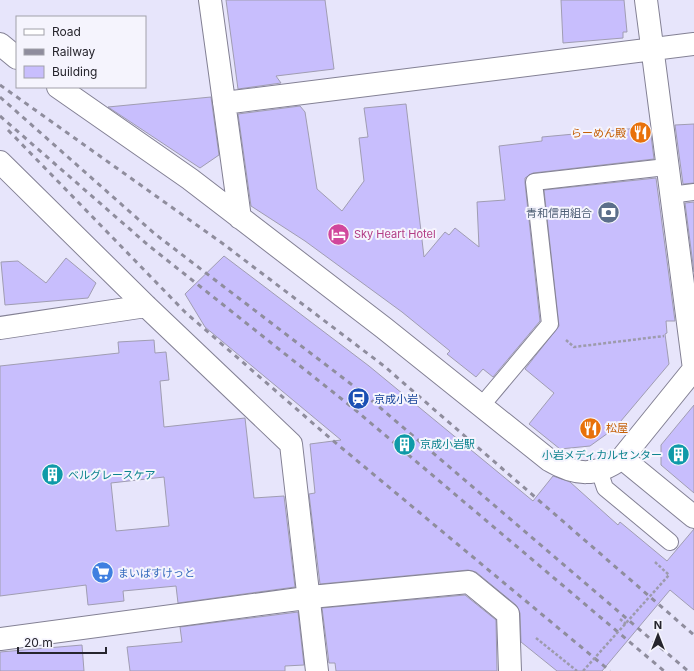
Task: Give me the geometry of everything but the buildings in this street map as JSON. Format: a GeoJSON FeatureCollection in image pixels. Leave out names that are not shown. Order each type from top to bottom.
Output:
{"type":"FeatureCollection","features":[{"type":"Feature","properties":{"kind":"street"},"geometry":{"type":"LineString","coordinates":[[210,0],[240,218]]}},
{"type":"Feature","properties":{"kind":"street"},"geometry":{"type":"LineString","coordinates":[[59,88],[190,179],[482,405],[549,460],[562,468],[587,473],[610,467],[622,458],[694,369],[666,167],[646,0]]}},
{"type":"Feature","properties":{"kind":"street"},"geometry":{"type":"LineString","coordinates":[[0,44],[16,57]]}},
{"type":"Feature","properties":{"kind":"street"},"geometry":{"type":"LineString","coordinates":[[224,103],[694,44]]}},
{"type":"Feature","properties":{"kind":"street"},"geometry":{"type":"LineString","coordinates":[[0,162],[146,306],[291,444],[317,671]]}},
{"type":"Feature","properties":{"kind":"street"},"geometry":{"type":"LineString","coordinates":[[0,328],[146,306]]}},
{"type":"Feature","properties":{"kind":"street"},"geometry":{"type":"LineString","coordinates":[[622,458],[694,517]]}},
{"type":"Feature","properties":{"kind":"street"},"geometry":{"type":"LineString","coordinates":[[0,639],[309,599],[321,596],[469,582],[508,614],[510,671]]}},
{"type":"Feature","properties":{"kind":"lane"},"geometry":{"type":"LineString","coordinates":[[482,405],[550,324],[528,182],[666,167]]}},
{"type":"Feature","properties":{"kind":"lane"},"geometry":{"type":"LineString","coordinates":[[670,195],[694,192]]}},
{"type":"Feature","properties":{"kind":"lane"},"geometry":{"type":"LineString","coordinates":[[599,470],[605,488],[670,542]]}},
{"type":"Feature","properties":{"kind":"path"},"geometry":{"type":"LineString","coordinates":[[548,326],[574,347],[691,341]]}},
{"type":"Feature","properties":{"kind":"path"},"geometry":{"type":"LineString","coordinates":[[583,671],[669,575]]}},
{"type":"Feature","properties":{"kind":"path"},"geometry":{"type":"LineString","coordinates":[[620,619],[626,624]]}},
{"type":"Feature","properties":{"kind":"path"},"geometry":{"type":"LineString","coordinates":[[530,633],[577,671]]}},
{"type":"Feature","properties":{"kind":"railway"},"geometry":{"type":"LineString","coordinates":[[0,85],[222,243],[384,366],[694,635]]}},
{"type":"Feature","properties":{"kind":"railway"},"geometry":{"type":"LineString","coordinates":[[0,97],[155,234],[364,394],[688,671]]}},
{"type":"Feature","properties":{"kind":"railway"},"geometry":{"type":"LineString","coordinates":[[0,116],[148,245],[353,408],[664,671]]}},
{"type":"Feature","properties":{"kind":"railway"},"geometry":{"type":"LineString","coordinates":[[8,130],[185,312],[331,439],[610,671]]}},
{"type":"Feature","properties":{"kind":"place","name":"らーめん殿"},"geometry":{"type":"Point","coordinates":[641,133]}},
{"type":"Feature","properties":{"kind":"place","name":"青和信用組合"},"geometry":{"type":"Point","coordinates":[608,213]}},
{"type":"Feature","properties":{"kind":"place","name":"Sky Heart Hotel"},"geometry":{"type":"Point","coordinates":[339,234]}},
{"type":"Feature","properties":{"kind":"place","name":"京成小岩"},"geometry":{"type":"Point","coordinates":[359,399]}},
{"type":"Feature","properties":{"kind":"place","name":"松屋"},"geometry":{"type":"Point","coordinates":[590,428]}},
{"type":"Feature","properties":{"kind":"place","name":"京成小岩駅"},"geometry":{"type":"Point","coordinates":[405,444]}},
{"type":"Feature","properties":{"kind":"place","name":"小岩メディカルセンター"},"geometry":{"type":"Point","coordinates":[678,455]}},
{"type":"Feature","properties":{"kind":"place","name":"ベルグレースケア"},"geometry":{"type":"Point","coordinates":[53,475]}},
{"type":"Feature","properties":{"kind":"place","name":"まいばすけっと"},"geometry":{"type":"Point","coordinates":[103,573]}}]}
